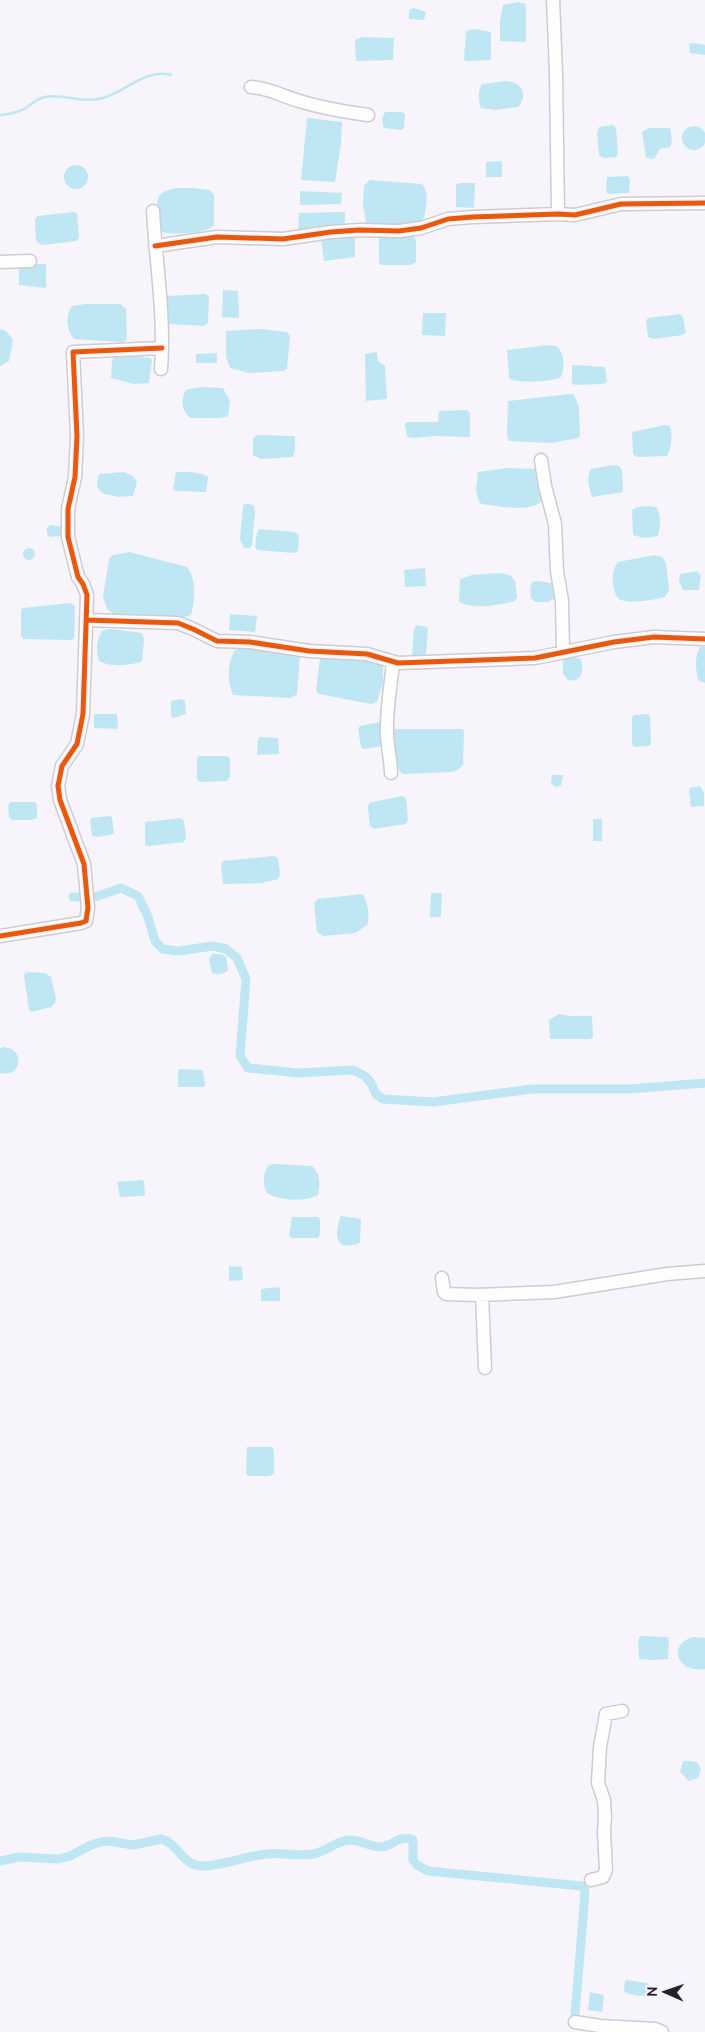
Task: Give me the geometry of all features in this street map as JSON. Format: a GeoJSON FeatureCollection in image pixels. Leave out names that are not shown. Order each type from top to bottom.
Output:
{"type":"FeatureCollection","features":[{"type":"Feature","properties":{"kind":"street"},"geometry":{"type":"LineString","coordinates":[[553,0],[558,214]]}},
{"type":"Feature","properties":{"kind":"street"},"geometry":{"type":"LineString","coordinates":[[251,87],[266,88],[299,101],[338,111],[368,115]]}},
{"type":"Feature","properties":{"kind":"street"},"geometry":{"type":"LineString","coordinates":[[155,246],[217,237],[284,239],[359,230],[399,231],[421,228],[448,219],[558,214],[575,215],[620,204],[705,203]]}},
{"type":"Feature","properties":{"kind":"street"},"geometry":{"type":"LineString","coordinates":[[153,211],[158,286],[162,313],[161,369]]}},
{"type":"Feature","properties":{"kind":"street"},"geometry":{"type":"LineString","coordinates":[[0,262],[30,261]]}},
{"type":"Feature","properties":{"kind":"street"},"geometry":{"type":"LineString","coordinates":[[0,936],[81,923],[86,921],[88,908],[87,887],[80,849],[60,800],[58,786],[62,766],[77,744],[83,714],[87,595],[78,577],[68,537],[68,509],[75,477],[77,436],[74,352],[162,348]]}},
{"type":"Feature","properties":{"kind":"street"},"geometry":{"type":"LineString","coordinates":[[541,460],[554,524],[557,571],[562,600],[563,652]]}},
{"type":"Feature","properties":{"kind":"street"},"geometry":{"type":"LineString","coordinates":[[86,620],[178,624],[193,629],[216,642],[250,642],[309,651],[367,654],[393,662],[535,658],[614,642],[654,637],[705,639]]}},
{"type":"Feature","properties":{"kind":"street"},"geometry":{"type":"LineString","coordinates":[[391,772],[387,716],[393,662]]}},
{"type":"Feature","properties":{"kind":"street"},"geometry":{"type":"LineString","coordinates":[[442,1278],[446,1294],[482,1295],[554,1292],[668,1274],[705,1271]]}},
{"type":"Feature","properties":{"kind":"street"},"geometry":{"type":"LineString","coordinates":[[482,1295],[485,1368]]}},
{"type":"Feature","properties":{"kind":"street"},"geometry":{"type":"LineString","coordinates":[[591,1880],[603,1878],[606,1870],[604,1858],[604,1800],[598,1783],[603,1724],[606,1714],[622,1711]]}},
{"type":"Feature","properties":{"kind":"street"},"geometry":{"type":"LineString","coordinates":[[575,2022],[600,2026],[655,2029],[662,2032]]}},
{"type":"Feature","properties":{"kind":"water"},"geometry":{"type":"Polygon","coordinates":[[[518,2],[525,4],[526,7],[526,42],[500,41],[500,21],[503,5],[518,2]]]}},
{"type":"Feature","properties":{"kind":"water"},"geometry":{"type":"Polygon","coordinates":[[[414,8],[426,12],[424,20],[409,19],[409,10],[414,8]]]}},
{"type":"Feature","properties":{"kind":"water"},"geometry":{"type":"Polygon","coordinates":[[[475,29],[491,32],[491,60],[466,61],[464,59],[466,31],[475,29]]]}},
{"type":"Feature","properties":{"kind":"water"},"geometry":{"type":"Polygon","coordinates":[[[362,37],[394,38],[393,60],[356,61],[355,40],[362,37]]]}},
{"type":"Feature","properties":{"kind":"water"},"geometry":{"type":"Polygon","coordinates":[[[689,44],[705,45],[705,55],[690,53],[689,44]]]}},
{"type":"Feature","properties":{"kind":"water"},"geometry":{"type":"Polygon","coordinates":[[[506,81],[516,84],[522,90],[523,98],[518,107],[495,110],[481,108],[479,96],[482,84],[506,81]]]}},
{"type":"Feature","properties":{"kind":"water"},"geometry":{"type":"Polygon","coordinates":[[[385,112],[402,112],[405,114],[404,128],[402,130],[384,128],[382,119],[385,112]]]}},
{"type":"Feature","properties":{"kind":"water"},"geometry":{"type":"Polygon","coordinates":[[[307,118],[342,122],[341,144],[335,182],[301,180],[307,118]]]}},
{"type":"Feature","properties":{"kind":"water"},"geometry":{"type":"Polygon","coordinates":[[[613,125],[616,128],[618,154],[616,157],[603,158],[599,155],[597,133],[599,127],[613,125]]]}},
{"type":"Feature","properties":{"kind":"water"},"geometry":{"type":"Polygon","coordinates":[[[694,126],[699,127],[705,133],[705,143],[699,149],[694,150],[689,149],[683,143],[682,138],[683,133],[689,127],[694,126]]]}},
{"type":"Feature","properties":{"kind":"water"},"geometry":{"type":"Polygon","coordinates":[[[649,128],[670,128],[672,142],[670,147],[660,149],[654,159],[646,158],[642,132],[649,128]]]}},
{"type":"Feature","properties":{"kind":"water"},"geometry":{"type":"Polygon","coordinates":[[[502,161],[502,177],[486,177],[486,162],[502,161]]]}},
{"type":"Feature","properties":{"kind":"water"},"geometry":{"type":"Polygon","coordinates":[[[71,165],[81,165],[88,172],[88,182],[81,189],[71,189],[64,182],[64,172],[71,165]]]}},
{"type":"Feature","properties":{"kind":"water"},"geometry":{"type":"Polygon","coordinates":[[[628,176],[630,180],[629,193],[608,194],[606,191],[607,177],[628,176]]]}},
{"type":"Feature","properties":{"kind":"water"},"geometry":{"type":"Polygon","coordinates":[[[370,180],[422,184],[427,196],[423,220],[417,223],[395,226],[366,223],[363,204],[364,185],[370,180]]]}},
{"type":"Feature","properties":{"kind":"water"},"geometry":{"type":"Polygon","coordinates":[[[459,183],[475,183],[474,208],[456,207],[456,185],[459,183]]]}},
{"type":"Feature","properties":{"kind":"water"},"geometry":{"type":"Polygon","coordinates":[[[175,188],[210,190],[214,195],[214,226],[203,231],[189,233],[162,232],[157,214],[158,199],[163,192],[175,188]]]}},
{"type":"Feature","properties":{"kind":"water"},"geometry":{"type":"Polygon","coordinates":[[[300,191],[342,193],[341,204],[300,205],[300,191]]]}},
{"type":"Feature","properties":{"kind":"water"},"geometry":{"type":"Polygon","coordinates":[[[74,212],[77,214],[79,237],[77,241],[42,245],[36,241],[35,220],[37,216],[74,212]]]}},
{"type":"Feature","properties":{"kind":"water"},"geometry":{"type":"Polygon","coordinates":[[[345,212],[345,222],[343,224],[298,232],[299,213],[345,212]]]}},
{"type":"Feature","properties":{"kind":"water"},"geometry":{"type":"Polygon","coordinates":[[[355,234],[355,257],[324,261],[321,239],[355,234]]]}},
{"type":"Feature","properties":{"kind":"water"},"geometry":{"type":"Polygon","coordinates":[[[381,236],[414,237],[416,240],[416,262],[411,265],[382,265],[379,263],[379,238],[381,236]]]}},
{"type":"Feature","properties":{"kind":"water"},"geometry":{"type":"Polygon","coordinates":[[[46,264],[46,288],[19,285],[19,265],[46,264]]]}},
{"type":"Feature","properties":{"kind":"water"},"geometry":{"type":"Polygon","coordinates":[[[223,290],[238,291],[238,318],[222,317],[223,290]]]}},
{"type":"Feature","properties":{"kind":"water"},"geometry":{"type":"Polygon","coordinates":[[[205,294],[209,296],[208,323],[204,326],[169,324],[166,296],[205,294]]]}},
{"type":"Feature","properties":{"kind":"water"},"geometry":{"type":"Polygon","coordinates":[[[120,304],[126,309],[127,340],[122,342],[74,339],[68,327],[68,314],[72,306],[120,304]]]}},
{"type":"Feature","properties":{"kind":"water"},"geometry":{"type":"Polygon","coordinates":[[[423,313],[446,313],[445,336],[422,335],[423,313]]]}},
{"type":"Feature","properties":{"kind":"water"},"geometry":{"type":"Polygon","coordinates":[[[680,314],[683,317],[686,332],[683,335],[653,339],[648,337],[646,321],[648,318],[680,314]]]}},
{"type":"Feature","properties":{"kind":"water"},"geometry":{"type":"Polygon","coordinates":[[[0,329],[6,331],[13,340],[9,361],[0,366],[0,329]]]}},
{"type":"Feature","properties":{"kind":"water"},"geometry":{"type":"Polygon","coordinates":[[[261,329],[287,332],[290,336],[287,369],[283,371],[249,373],[230,368],[226,357],[226,331],[261,329]]]}},
{"type":"Feature","properties":{"kind":"water"},"geometry":{"type":"Polygon","coordinates":[[[548,345],[556,346],[563,356],[564,365],[561,377],[535,382],[509,378],[507,350],[548,345]]]}},
{"type":"Feature","properties":{"kind":"water"},"geometry":{"type":"Polygon","coordinates":[[[377,352],[378,361],[385,366],[387,399],[366,401],[365,354],[377,352]]]}},
{"type":"Feature","properties":{"kind":"water"},"geometry":{"type":"Polygon","coordinates":[[[217,353],[217,363],[196,363],[196,354],[217,353]]]}},
{"type":"Feature","properties":{"kind":"water"},"geometry":{"type":"Polygon","coordinates":[[[114,356],[150,358],[152,360],[149,383],[134,384],[111,378],[112,361],[114,356]]]}},
{"type":"Feature","properties":{"kind":"water"},"geometry":{"type":"Polygon","coordinates":[[[572,366],[605,367],[607,382],[602,384],[575,385],[572,383],[572,366]]]}},
{"type":"Feature","properties":{"kind":"water"},"geometry":{"type":"Polygon","coordinates":[[[201,387],[223,388],[230,401],[228,416],[221,418],[191,418],[188,416],[183,406],[184,394],[186,390],[201,387]]]}},
{"type":"Feature","properties":{"kind":"water"},"geometry":{"type":"Polygon","coordinates":[[[574,395],[579,407],[580,436],[578,438],[552,443],[509,441],[507,435],[508,401],[574,395]]]}},
{"type":"Feature","properties":{"kind":"water"},"geometry":{"type":"Polygon","coordinates":[[[467,410],[470,413],[470,437],[407,437],[405,424],[407,422],[438,422],[439,411],[467,410]]]}},
{"type":"Feature","properties":{"kind":"water"},"geometry":{"type":"Polygon","coordinates":[[[665,425],[670,426],[671,434],[667,456],[637,457],[633,454],[632,432],[665,425]]]}},
{"type":"Feature","properties":{"kind":"water"},"geometry":{"type":"Polygon","coordinates":[[[257,435],[295,437],[293,457],[261,459],[253,455],[253,439],[257,435]]]}},
{"type":"Feature","properties":{"kind":"water"},"geometry":{"type":"Polygon","coordinates":[[[613,465],[619,466],[622,470],[623,492],[592,497],[588,479],[589,472],[591,469],[613,465]]]}},
{"type":"Feature","properties":{"kind":"water"},"geometry":{"type":"Polygon","coordinates":[[[508,468],[535,469],[540,478],[542,501],[537,505],[522,508],[496,506],[479,502],[476,491],[478,472],[508,468]]]}},
{"type":"Feature","properties":{"kind":"water"},"geometry":{"type":"Polygon","coordinates":[[[124,472],[133,476],[137,482],[133,496],[118,497],[102,493],[97,487],[100,474],[124,472]]]}},
{"type":"Feature","properties":{"kind":"water"},"geometry":{"type":"Polygon","coordinates":[[[176,472],[196,473],[208,477],[206,492],[176,491],[173,488],[176,472]]]}},
{"type":"Feature","properties":{"kind":"water"},"geometry":{"type":"Polygon","coordinates":[[[244,504],[254,506],[255,512],[252,545],[250,548],[244,548],[240,539],[244,504]]]}},
{"type":"Feature","properties":{"kind":"water"},"geometry":{"type":"Polygon","coordinates":[[[637,507],[656,507],[660,517],[658,536],[644,538],[633,535],[632,510],[637,507]]]}},
{"type":"Feature","properties":{"kind":"water"},"geometry":{"type":"Polygon","coordinates":[[[50,525],[65,527],[63,536],[50,537],[47,534],[47,528],[50,525]]]}},
{"type":"Feature","properties":{"kind":"water"},"geometry":{"type":"Polygon","coordinates":[[[259,529],[295,532],[299,535],[298,551],[294,553],[257,550],[255,547],[259,529]]]}},
{"type":"Feature","properties":{"kind":"water"},"geometry":{"type":"Polygon","coordinates":[[[29,548],[35,554],[29,560],[23,554],[29,548]]]}},
{"type":"Feature","properties":{"kind":"water"},"geometry":{"type":"Polygon","coordinates":[[[129,552],[187,567],[194,584],[191,615],[182,618],[115,615],[107,609],[103,596],[109,559],[113,555],[129,552]]]}},
{"type":"Feature","properties":{"kind":"water"},"geometry":{"type":"Polygon","coordinates":[[[654,555],[662,557],[666,563],[669,590],[665,597],[633,602],[618,598],[614,590],[613,578],[618,562],[654,555]]]}},
{"type":"Feature","properties":{"kind":"water"},"geometry":{"type":"Polygon","coordinates":[[[425,568],[426,586],[405,587],[404,570],[425,568]]]}},
{"type":"Feature","properties":{"kind":"water"},"geometry":{"type":"Polygon","coordinates":[[[697,571],[701,575],[699,590],[683,590],[679,581],[680,574],[697,571]]]}},
{"type":"Feature","properties":{"kind":"water"},"geometry":{"type":"Polygon","coordinates":[[[499,573],[510,575],[515,581],[517,597],[515,601],[480,606],[459,602],[460,579],[472,575],[499,573]]]}},
{"type":"Feature","properties":{"kind":"water"},"geometry":{"type":"Polygon","coordinates":[[[532,582],[551,583],[555,586],[554,599],[548,602],[535,602],[531,598],[530,588],[532,582]]]}},
{"type":"Feature","properties":{"kind":"water"},"geometry":{"type":"Polygon","coordinates":[[[71,603],[75,606],[74,638],[71,640],[23,639],[21,635],[21,610],[23,608],[71,603]]]}},
{"type":"Feature","properties":{"kind":"water"},"geometry":{"type":"Polygon","coordinates":[[[230,614],[257,616],[255,632],[229,630],[230,614]]]}},
{"type":"Feature","properties":{"kind":"water"},"geometry":{"type":"Polygon","coordinates":[[[417,625],[427,627],[428,630],[426,655],[423,658],[413,657],[412,655],[414,629],[417,625]]]}},
{"type":"Feature","properties":{"kind":"water"},"geometry":{"type":"Polygon","coordinates":[[[113,629],[142,633],[144,640],[142,661],[120,665],[99,661],[97,649],[99,636],[104,630],[113,629]]]}},
{"type":"Feature","properties":{"kind":"water"},"geometry":{"type":"Polygon","coordinates":[[[700,647],[705,647],[705,683],[698,680],[696,659],[700,647]]]}},
{"type":"Feature","properties":{"kind":"water"},"geometry":{"type":"Polygon","coordinates":[[[242,648],[295,653],[300,656],[297,694],[291,698],[233,695],[229,678],[229,667],[235,650],[242,648]]]}},
{"type":"Feature","properties":{"kind":"water"},"geometry":{"type":"Polygon","coordinates":[[[323,656],[379,663],[383,667],[383,683],[377,702],[371,704],[319,694],[316,691],[320,658],[323,656]]]}},
{"type":"Feature","properties":{"kind":"water"},"geometry":{"type":"Polygon","coordinates":[[[566,657],[581,660],[582,672],[576,680],[568,680],[563,674],[563,660],[566,657]]]}},
{"type":"Feature","properties":{"kind":"water"},"geometry":{"type":"Polygon","coordinates":[[[182,699],[185,701],[186,714],[173,718],[171,716],[171,701],[182,699]]]}},
{"type":"Feature","properties":{"kind":"water"},"geometry":{"type":"Polygon","coordinates":[[[94,714],[117,714],[118,729],[94,728],[94,714]]]}},
{"type":"Feature","properties":{"kind":"water"},"geometry":{"type":"Polygon","coordinates":[[[647,714],[650,716],[651,744],[649,746],[634,747],[632,744],[632,717],[634,715],[647,714]]]}},
{"type":"Feature","properties":{"kind":"water"},"geometry":{"type":"Polygon","coordinates":[[[380,722],[383,725],[383,746],[364,749],[361,747],[358,729],[360,726],[380,722]]]}},
{"type":"Feature","properties":{"kind":"water"},"geometry":{"type":"Polygon","coordinates":[[[396,729],[462,729],[464,731],[463,765],[458,770],[451,772],[403,774],[397,766],[395,754],[393,731],[396,729]]]}},
{"type":"Feature","properties":{"kind":"water"},"geometry":{"type":"Polygon","coordinates":[[[260,737],[278,738],[279,754],[257,755],[260,737]]]}},
{"type":"Feature","properties":{"kind":"water"},"geometry":{"type":"Polygon","coordinates":[[[199,756],[227,756],[230,758],[230,777],[227,781],[200,782],[197,779],[197,758],[199,756]]]}},
{"type":"Feature","properties":{"kind":"water"},"geometry":{"type":"Polygon","coordinates":[[[552,775],[563,775],[561,786],[555,787],[551,783],[552,775]]]}},
{"type":"Feature","properties":{"kind":"water"},"geometry":{"type":"Polygon","coordinates":[[[700,786],[704,793],[704,806],[691,807],[689,790],[690,788],[700,786]]]}},
{"type":"Feature","properties":{"kind":"water"},"geometry":{"type":"Polygon","coordinates":[[[402,796],[406,798],[408,820],[406,824],[374,829],[370,826],[369,803],[402,796]]]}},
{"type":"Feature","properties":{"kind":"water"},"geometry":{"type":"Polygon","coordinates":[[[10,802],[34,802],[37,804],[37,818],[31,820],[12,820],[9,817],[8,806],[10,802]]]}},
{"type":"Feature","properties":{"kind":"water"},"geometry":{"type":"Polygon","coordinates":[[[112,817],[114,834],[98,837],[92,836],[91,818],[112,817]]]}},
{"type":"Feature","properties":{"kind":"water"},"geometry":{"type":"Polygon","coordinates":[[[181,818],[184,821],[186,838],[184,842],[145,845],[145,822],[181,818]]]}},
{"type":"Feature","properties":{"kind":"water"},"geometry":{"type":"Polygon","coordinates":[[[593,819],[602,820],[602,841],[593,841],[593,819]]]}},
{"type":"Feature","properties":{"kind":"water"},"geometry":{"type":"Polygon","coordinates":[[[274,856],[278,858],[280,875],[278,879],[262,883],[223,884],[221,864],[223,861],[274,856]]]}},
{"type":"Feature","properties":{"kind":"water"},"geometry":{"type":"Polygon","coordinates":[[[431,893],[441,893],[442,895],[441,917],[430,917],[431,893]]]}},
{"type":"Feature","properties":{"kind":"water"},"geometry":{"type":"Polygon","coordinates":[[[363,894],[368,909],[367,925],[355,933],[323,936],[317,932],[314,903],[318,899],[363,894]]]}},
{"type":"Feature","properties":{"kind":"water"},"geometry":{"type":"Polygon","coordinates":[[[212,954],[221,954],[226,957],[228,970],[220,974],[212,973],[209,959],[212,954]]]}},
{"type":"Feature","properties":{"kind":"water"},"geometry":{"type":"Polygon","coordinates":[[[26,972],[45,973],[51,977],[56,999],[51,1007],[31,1012],[29,1010],[24,975],[26,972]]]}},
{"type":"Feature","properties":{"kind":"water"},"geometry":{"type":"Polygon","coordinates":[[[559,1014],[591,1016],[593,1037],[590,1039],[550,1039],[549,1020],[559,1014]]]}},
{"type":"Feature","properties":{"kind":"water"},"geometry":{"type":"Polygon","coordinates":[[[3,1047],[16,1052],[18,1057],[17,1068],[7,1074],[0,1073],[0,1049],[3,1047]]]}},
{"type":"Feature","properties":{"kind":"water"},"geometry":{"type":"Polygon","coordinates":[[[180,1069],[203,1070],[205,1086],[178,1087],[178,1071],[180,1069]]]}},
{"type":"Feature","properties":{"kind":"water"},"geometry":{"type":"Polygon","coordinates":[[[269,1165],[312,1166],[317,1172],[319,1179],[318,1195],[307,1199],[292,1200],[278,1198],[267,1193],[264,1182],[265,1171],[269,1165]]]}},
{"type":"Feature","properties":{"kind":"water"},"geometry":{"type":"Polygon","coordinates":[[[142,1180],[144,1182],[145,1194],[143,1196],[120,1197],[117,1182],[142,1180]]]}},
{"type":"Feature","properties":{"kind":"water"},"geometry":{"type":"Polygon","coordinates":[[[341,1216],[361,1219],[360,1242],[358,1244],[349,1246],[339,1242],[337,1230],[341,1216]]]}},
{"type":"Feature","properties":{"kind":"water"},"geometry":{"type":"Polygon","coordinates":[[[292,1217],[318,1217],[320,1219],[320,1234],[318,1238],[292,1238],[289,1236],[292,1217]]]}},
{"type":"Feature","properties":{"kind":"water"},"geometry":{"type":"Polygon","coordinates":[[[229,1266],[242,1267],[243,1280],[229,1281],[229,1266]]]}},
{"type":"Feature","properties":{"kind":"water"},"geometry":{"type":"Polygon","coordinates":[[[280,1288],[280,1301],[261,1301],[261,1289],[280,1288]]]}},
{"type":"Feature","properties":{"kind":"water"},"geometry":{"type":"Polygon","coordinates":[[[247,1447],[272,1447],[274,1450],[274,1473],[270,1476],[248,1476],[246,1473],[247,1447]]]}},
{"type":"Feature","properties":{"kind":"water"},"geometry":{"type":"Polygon","coordinates":[[[640,1636],[667,1637],[669,1639],[668,1659],[639,1659],[638,1641],[640,1636]]]}},
{"type":"Feature","properties":{"kind":"water"},"geometry":{"type":"Polygon","coordinates":[[[693,1637],[705,1638],[705,1669],[688,1667],[679,1658],[680,1646],[693,1637]]]}},
{"type":"Feature","properties":{"kind":"water"},"geometry":{"type":"Polygon","coordinates":[[[683,1761],[698,1763],[701,1770],[698,1778],[689,1781],[680,1772],[683,1761]]]}},
{"type":"Feature","properties":{"kind":"water"},"geometry":{"type":"Polygon","coordinates":[[[625,1981],[647,1983],[649,1987],[647,1995],[639,1996],[626,1993],[624,1991],[625,1981]]]}},
{"type":"Feature","properties":{"kind":"water"},"geometry":{"type":"Polygon","coordinates":[[[590,1992],[604,1995],[602,2012],[588,2010],[590,1992]]]}},
{"type":"Feature","properties":{"kind":"waterway"},"geometry":{"type":"LineString","coordinates":[[0,115],[20,111],[45,97],[59,96],[95,100],[111,95],[153,75],[171,75]]}},
{"type":"Feature","properties":{"kind":"waterway"},"geometry":{"type":"LineString","coordinates":[[73,897],[95,897],[121,888],[138,896],[148,917],[155,941],[163,949],[178,951],[213,946],[226,949],[237,958],[246,979],[240,1056],[248,1068],[298,1073],[353,1070],[365,1076],[376,1094],[383,1099],[433,1102],[532,1089],[629,1089],[705,1083]]}},
{"type":"Feature","properties":{"kind":"waterway"},"geometry":{"type":"LineString","coordinates":[[0,1861],[19,1857],[59,1859],[101,1842],[109,1841],[133,1845],[161,1839],[167,1841],[191,1863],[204,1866],[267,1854],[313,1854],[348,1840],[381,1847],[404,1838],[413,1840],[413,1860],[417,1865],[428,1871],[581,1886],[584,1888],[575,2014]]}},
{"type":"Feature","properties":{"kind":"cycle path"},"geometry":{"type":"LineString","coordinates":[[155,246],[217,237],[283,239],[359,230],[399,231],[421,228],[448,219],[558,214],[575,215],[621,204],[705,203]]}},
{"type":"Feature","properties":{"kind":"cycle path"},"geometry":{"type":"LineString","coordinates":[[0,936],[81,923],[86,921],[88,908],[84,864],[60,800],[58,786],[62,766],[77,744],[83,714],[87,595],[78,577],[68,537],[68,509],[75,477],[77,436],[73,352],[162,348]]}},
{"type":"Feature","properties":{"kind":"cycle path"},"geometry":{"type":"LineString","coordinates":[[86,620],[178,623],[217,641],[250,642],[309,651],[367,654],[398,663],[535,658],[614,642],[654,637],[705,639]]}}]}
